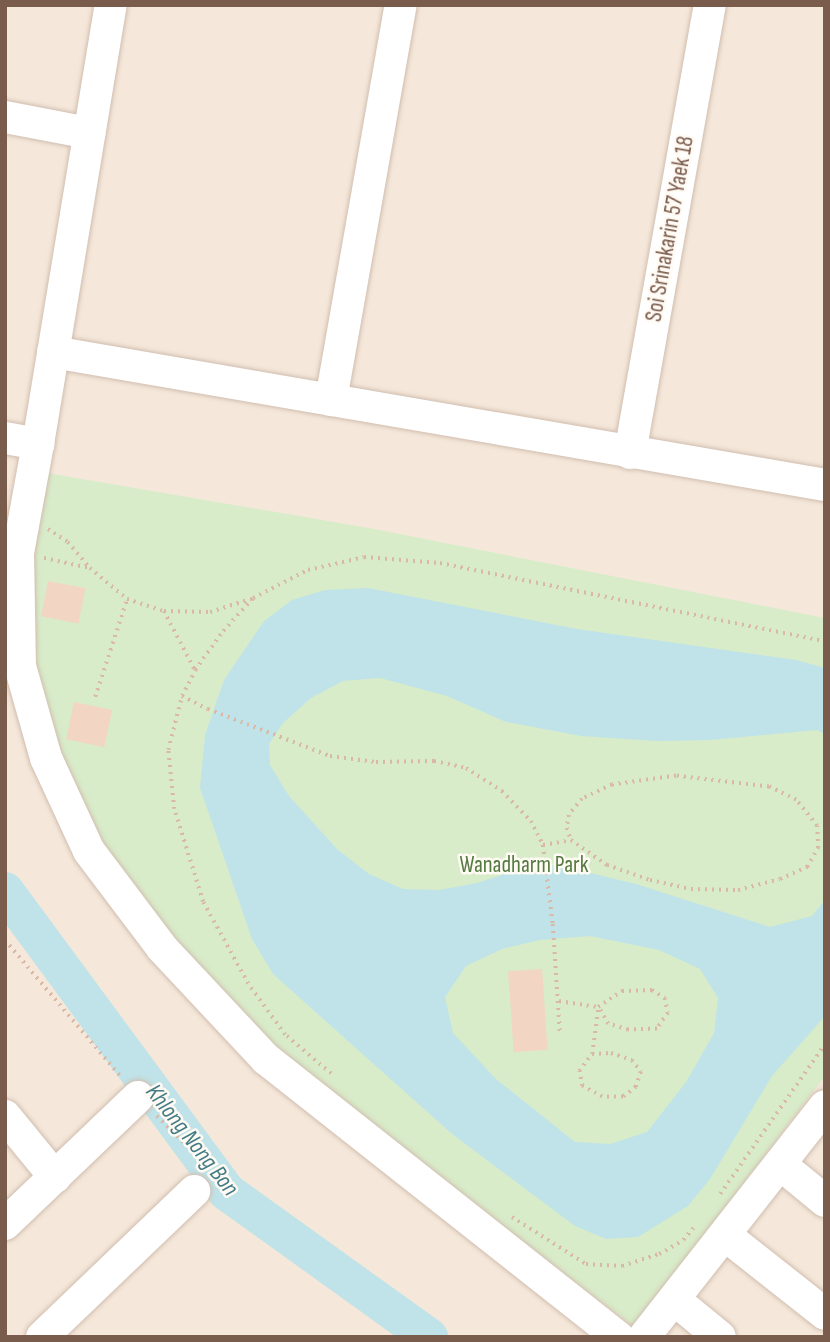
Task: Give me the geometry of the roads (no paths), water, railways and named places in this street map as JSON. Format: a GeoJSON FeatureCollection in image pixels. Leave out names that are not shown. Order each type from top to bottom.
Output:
{"type":"FeatureCollection","features":[{"type":"Feature","properties":{"kind":"street"},"geometry":{"type":"LineString","coordinates":[[111,5],[21,538],[20,666],[46,758],[89,850],[162,948],[266,1059],[618,1337]]}},
{"type":"Feature","properties":{"kind":"street"},"geometry":{"type":"LineString","coordinates":[[331,400],[401,5]]}},
{"type":"Feature","properties":{"kind":"street","name":"Soi Srinakarin 57 Yaek 18"},"geometry":{"type":"LineString","coordinates":[[630,453],[710,5]]}},
{"type":"Feature","properties":{"kind":"street"},"geometry":{"type":"LineString","coordinates":[[5,117],[89,133]]}},
{"type":"Feature","properties":{"kind":"street"},"geometry":{"type":"LineString","coordinates":[[53,352],[825,485]]}},
{"type":"Feature","properties":{"kind":"street"},"geometry":{"type":"LineString","coordinates":[[5,438],[38,444]]}},
{"type":"Feature","properties":{"kind":"street"},"geometry":{"type":"LineString","coordinates":[[5,1224],[138,1097]]}},
{"type":"Feature","properties":{"kind":"street"},"geometry":{"type":"LineString","coordinates":[[643,1337],[675,1300],[712,1228],[780,1164],[825,1107]]}},
{"type":"Feature","properties":{"kind":"street"},"geometry":{"type":"LineString","coordinates":[[5,1116],[54,1177]]}},
{"type":"Feature","properties":{"kind":"street"},"geometry":{"type":"LineString","coordinates":[[780,1164],[825,1201]]}},
{"type":"Feature","properties":{"kind":"street"},"geometry":{"type":"LineString","coordinates":[[42,1337],[194,1191]]}},
{"type":"Feature","properties":{"kind":"street"},"geometry":{"type":"LineString","coordinates":[[712,1228],[825,1314]]}},
{"type":"Feature","properties":{"kind":"street"},"geometry":{"type":"LineString","coordinates":[[675,1300],[720,1337]]}},
{"type":"Feature","properties":{"kind":"water"},"geometry":{"type":"Polygon","coordinates":[[[368,588],[577,629],[796,660],[825,668],[825,734],[817,730],[710,740],[657,741],[581,736],[506,722],[447,696],[380,678],[343,681],[311,698],[283,723],[269,744],[270,765],[289,796],[337,849],[369,874],[403,889],[439,890],[477,883],[535,864],[565,867],[636,884],[770,927],[812,916],[825,900],[825,1016],[772,1076],[710,1179],[688,1206],[638,1237],[606,1239],[575,1226],[452,1134],[273,974],[252,939],[200,788],[205,735],[224,680],[264,621],[292,600],[325,590],[368,588]],[[590,936],[540,940],[502,949],[466,966],[445,997],[453,1033],[496,1079],[575,1142],[610,1144],[647,1132],[686,1082],[714,1033],[718,998],[700,969],[659,950],[590,936]]]}},
{"type":"Feature","properties":{"kind":"waterway","name":"Khlong Nong Bon"},"geometry":{"type":"LineString","coordinates":[[5,891],[227,1192],[429,1337]]}},
{"type":"Feature","properties":{"kind":"park label","name":"Wanadharm Park"},"geometry":{"type":"Point","coordinates":[524,865]}}]}
